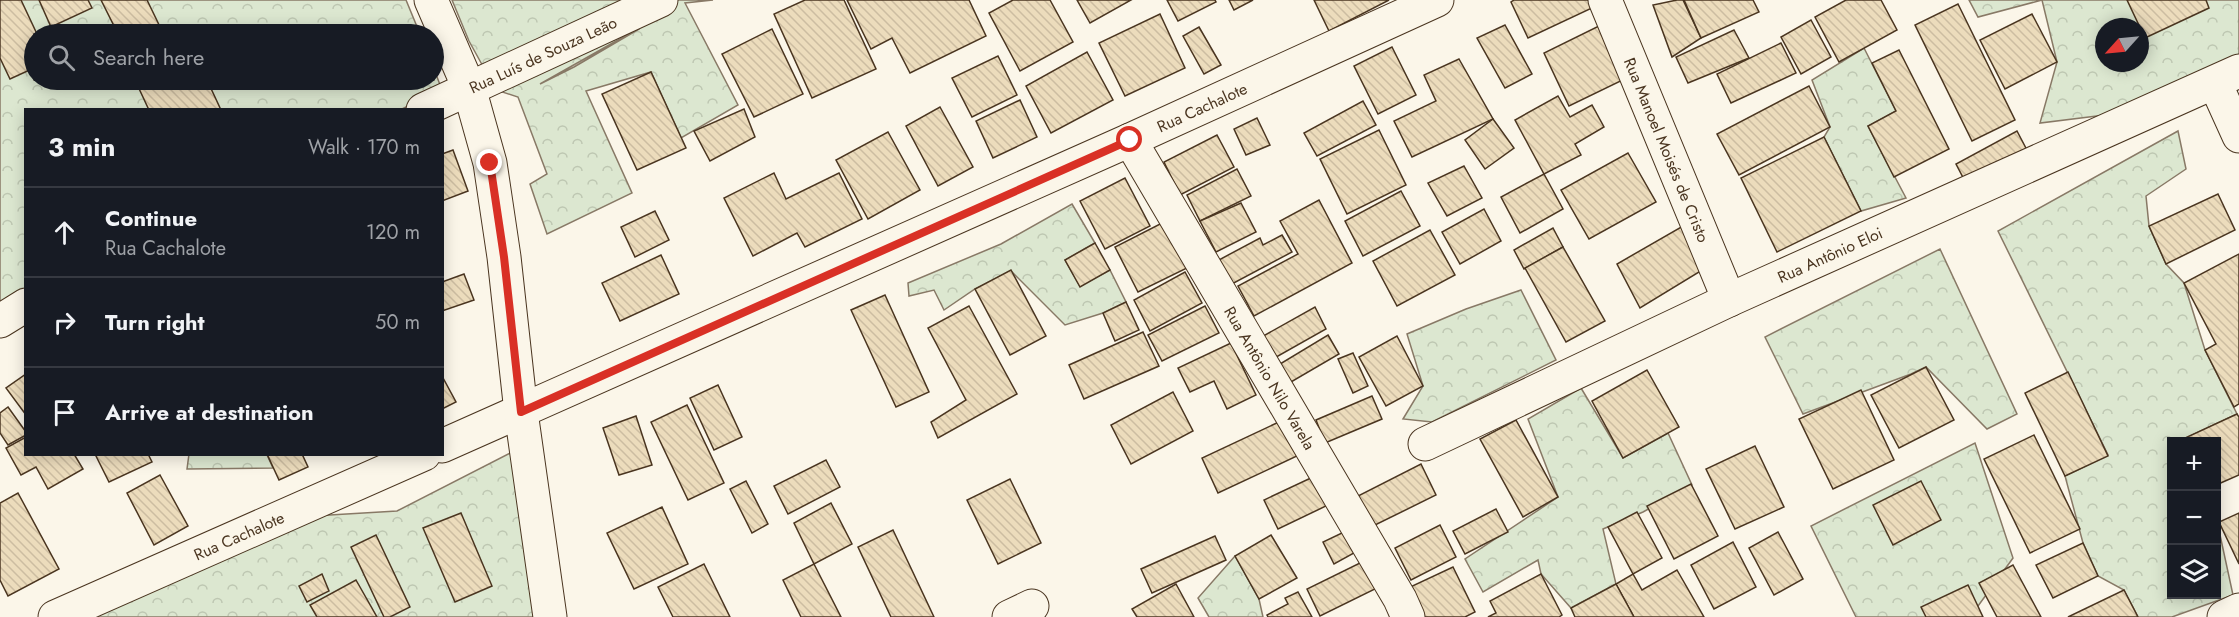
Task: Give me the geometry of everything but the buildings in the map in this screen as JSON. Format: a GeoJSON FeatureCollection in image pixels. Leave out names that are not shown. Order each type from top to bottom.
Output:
{"type":"FeatureCollection","features":[{"type":"Feature","properties":{"kind":"street"},"geometry":{"type":"LineString","coordinates":[[431,0],[441,24]]}},
{"type":"Feature","properties":{"kind":"street","name":"Rua Luís de Souza Leão"},"geometry":{"type":"LineString","coordinates":[[427,108],[661,0]]}},
{"type":"Feature","properties":{"kind":"street","name":"Rua Cachalote"},"geometry":{"type":"LineString","coordinates":[[444,445],[1130,140],[1437,0]]}},
{"type":"Feature","properties":{"kind":"street","name":"Rua Manoel Moisés de Cristo"},"geometry":{"type":"LineString","coordinates":[[1605,0],[1729,300]]}},
{"type":"Feature","properties":{"kind":"street"},"geometry":{"type":"LineString","coordinates":[[444,30],[469,88],[490,163],[504,257],[521,412],[550,617]]}},
{"type":"Feature","properties":{"kind":"street"},"geometry":{"type":"LineString","coordinates":[[2227,77],[2239,136]]}},
{"type":"Feature","properties":{"kind":"street","name":"Rua Antônio Eloi"},"geometry":{"type":"LineString","coordinates":[[1425,444],[1729,300],[2227,77]]}},
{"type":"Feature","properties":{"kind":"street","name":"Rua Antônio Nilo Varela"},"geometry":{"type":"LineString","coordinates":[[1130,140],[1400,599],[1408,617]]}},
{"type":"Feature","properties":{"kind":"street"},"geometry":{"type":"LineString","coordinates":[[0,321],[24,306]]}},
{"type":"Feature","properties":{"kind":"street","name":"Rua Cachalote"},"geometry":{"type":"LineString","coordinates":[[55,617],[419,456]]}},
{"type":"Feature","properties":{"kind":"street"},"geometry":{"type":"LineString","coordinates":[[2224,617],[2239,610]]}},
{"type":"Feature","properties":{"kind":"green space"},"geometry":{"type":"Polygon","coordinates":[[[0,0],[406,0],[416,24],[24,24],[24,90],[442,90],[404,108],[24,108],[24,295],[0,310],[0,0]]]}},
{"type":"Feature","properties":{"kind":"green space"},"geometry":{"type":"Polygon","coordinates":[[[452,0],[713,0],[685,3],[738,105],[681,138],[651,72],[586,91],[632,193],[547,234],[530,184],[547,174],[518,97],[496,90],[469,41],[452,0]],[[639,28],[540,84],[639,29],[639,28]]]}},
{"type":"Feature","properties":{"kind":"green space"},"geometry":{"type":"Polygon","coordinates":[[[1969,0],[2042,0],[1978,17],[1969,0]]]}},
{"type":"Feature","properties":{"kind":"green space"},"geometry":{"type":"Polygon","coordinates":[[[2042,0],[2239,0],[2239,55],[2105,115],[2040,123],[2057,62],[2042,0]]]}},
{"type":"Feature","properties":{"kind":"green space"},"geometry":{"type":"Polygon","coordinates":[[[1864,48],[1896,111],[1868,126],[1906,198],[1861,211],[1824,137],[1830,127],[1812,80],[1864,48]]]}},
{"type":"Feature","properties":{"kind":"green space"},"geometry":{"type":"Polygon","coordinates":[[[2178,131],[2186,169],[2146,196],[2149,226],[2166,264],[2184,283],[2205,350],[2237,414],[2188,437],[2167,437],[2167,599],[2221,599],[2221,540],[2233,595],[2172,617],[2138,617],[2124,590],[2098,576],[2083,543],[2065,476],[2108,455],[1998,231],[2178,131]]]}},
{"type":"Feature","properties":{"kind":"green space"},"geometry":{"type":"Polygon","coordinates":[[[1072,204],[1095,243],[1065,260],[1080,286],[1110,270],[1126,302],[1103,313],[1065,325],[1011,271],[975,289],[944,310],[934,290],[909,296],[908,283],[1001,244],[1072,204]]]}},
{"type":"Feature","properties":{"kind":"green space"},"geometry":{"type":"Polygon","coordinates":[[[1940,249],[2017,414],[1987,429],[1926,367],[1803,414],[1765,337],[1940,249]]]}},
{"type":"Feature","properties":{"kind":"green space"},"geometry":{"type":"Polygon","coordinates":[[[1521,290],[1556,360],[1432,422],[1403,419],[1423,386],[1407,334],[1466,309],[1521,290]]]}},
{"type":"Feature","properties":{"kind":"green space"},"geometry":{"type":"Polygon","coordinates":[[[1581,388],[1623,458],[1668,433],[1692,485],[1643,512],[1603,529],[1616,584],[1571,608],[1541,574],[1538,560],[1483,592],[1465,559],[1558,497],[1528,419],[1581,388]]]}},
{"type":"Feature","properties":{"kind":"green space"},"geometry":{"type":"Polygon","coordinates":[[[1975,443],[2013,558],[1970,617],[1856,617],[1811,526],[1975,443]]]}},
{"type":"Feature","properties":{"kind":"green space"},"geometry":{"type":"Polygon","coordinates":[[[518,449],[538,617],[80,617],[313,516],[397,511],[518,449]]]}},
{"type":"Feature","properties":{"kind":"green space"},"geometry":{"type":"Polygon","coordinates":[[[189,456],[267,456],[273,468],[187,469],[189,456]]]}},
{"type":"Feature","properties":{"kind":"green space"},"geometry":{"type":"Polygon","coordinates":[[[1235,556],[1259,599],[1263,617],[1209,617],[1198,598],[1235,556]]]}},
{"type":"Feature","properties":{"kind":"route"},"geometry":{"type":"LineString","coordinates":[[490,163],[504,257],[521,412],[1130,140]]}}]}
